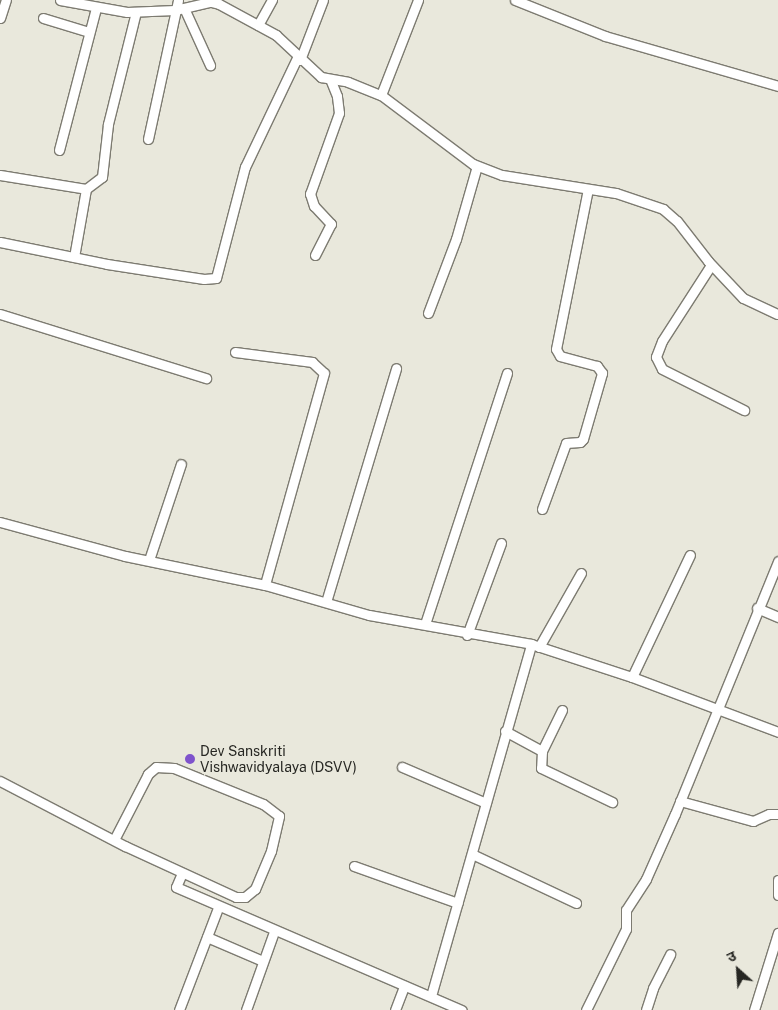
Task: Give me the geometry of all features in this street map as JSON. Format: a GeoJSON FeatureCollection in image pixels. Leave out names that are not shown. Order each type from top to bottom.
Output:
{"type":"FeatureCollection","features":[{"type":"Feature","properties":{"kind":"street"},"geometry":{"type":"LineString","coordinates":[[0,18],[6,0]]}},
{"type":"Feature","properties":{"kind":"street"},"geometry":{"type":"LineString","coordinates":[[60,0],[96,8],[136,12],[180,9],[211,2],[282,39],[299,59],[330,80],[348,82],[381,95],[445,146],[477,166],[502,175],[616,193],[663,209],[678,221],[711,264],[752,304],[778,314]]}},
{"type":"Feature","properties":{"kind":"street"},"geometry":{"type":"LineString","coordinates":[[178,0],[180,9],[210,65]]}},
{"type":"Feature","properties":{"kind":"street"},"geometry":{"type":"LineString","coordinates":[[258,25],[272,0]]}},
{"type":"Feature","properties":{"kind":"street"},"geometry":{"type":"LineString","coordinates":[[0,242],[204,279],[216,278],[245,167],[299,59],[323,0]]}},
{"type":"Feature","properties":{"kind":"street"},"geometry":{"type":"LineString","coordinates":[[381,95],[418,0]]}},
{"type":"Feature","properties":{"kind":"street"},"geometry":{"type":"LineString","coordinates":[[515,0],[605,36],[778,86]]}},
{"type":"Feature","properties":{"kind":"street"},"geometry":{"type":"LineString","coordinates":[[59,150],[96,8]]}},
{"type":"Feature","properties":{"kind":"street"},"geometry":{"type":"LineString","coordinates":[[148,138],[180,9]]}},
{"type":"Feature","properties":{"kind":"street"},"geometry":{"type":"LineString","coordinates":[[74,256],[86,189],[102,177],[108,124],[136,12]]}},
{"type":"Feature","properties":{"kind":"street"},"geometry":{"type":"LineString","coordinates":[[43,18],[89,32]]}},
{"type":"Feature","properties":{"kind":"street"},"geometry":{"type":"LineString","coordinates":[[315,255],[331,224],[314,206],[310,194],[339,113],[337,96],[330,80]]}},
{"type":"Feature","properties":{"kind":"street"},"geometry":{"type":"LineString","coordinates":[[428,312],[456,239],[477,166]]}},
{"type":"Feature","properties":{"kind":"street"},"geometry":{"type":"LineString","coordinates":[[0,175],[86,189]]}},
{"type":"Feature","properties":{"kind":"street"},"geometry":{"type":"LineString","coordinates":[[542,510],[566,443],[580,442],[583,439],[602,373],[600,367],[560,356],[556,349],[588,188]]}},
{"type":"Feature","properties":{"kind":"street"},"geometry":{"type":"LineString","coordinates":[[711,264],[662,341],[656,357],[662,370],[744,410]]}},
{"type":"Feature","properties":{"kind":"street"},"geometry":{"type":"LineString","coordinates":[[0,314],[206,378]]}},
{"type":"Feature","properties":{"kind":"street"},"geometry":{"type":"LineString","coordinates":[[234,352],[312,362],[324,373],[265,585]]}},
{"type":"Feature","properties":{"kind":"street"},"geometry":{"type":"LineString","coordinates":[[326,602],[396,368]]}},
{"type":"Feature","properties":{"kind":"street"},"geometry":{"type":"LineString","coordinates":[[425,624],[507,373]]}},
{"type":"Feature","properties":{"kind":"street"},"geometry":{"type":"LineString","coordinates":[[149,560],[181,464]]}},
{"type":"Feature","properties":{"kind":"street"},"geometry":{"type":"LineString","coordinates":[[0,522],[149,560],[265,585],[369,615],[425,624],[467,635],[535,646],[632,677],[717,711],[778,732]]}},
{"type":"Feature","properties":{"kind":"street"},"geometry":{"type":"LineString","coordinates":[[467,635],[501,543]]}},
{"type":"Feature","properties":{"kind":"street"},"geometry":{"type":"LineString","coordinates":[[632,677],[690,555]]}},
{"type":"Feature","properties":{"kind":"street"},"geometry":{"type":"LineString","coordinates":[[586,1010],[626,929],[626,910],[646,879],[680,801],[757,608],[778,561]]}},
{"type":"Feature","properties":{"kind":"street"},"geometry":{"type":"LineString","coordinates":[[431,996],[506,731],[535,646],[581,573]]}},
{"type":"Feature","properties":{"kind":"street"},"geometry":{"type":"LineString","coordinates":[[757,608],[778,617]]}},
{"type":"Feature","properties":{"kind":"street"},"geometry":{"type":"LineString","coordinates":[[562,710],[542,751],[539,762],[543,771],[612,802]]}},
{"type":"Feature","properties":{"kind":"street"},"geometry":{"type":"LineString","coordinates":[[506,731],[542,751]]}},
{"type":"Feature","properties":{"kind":"street"},"geometry":{"type":"LineString","coordinates":[[0,781],[114,840],[236,897],[245,897],[255,889],[271,852],[279,816],[263,804],[174,768],[156,766],[148,774],[114,840]]}},
{"type":"Feature","properties":{"kind":"street"},"geometry":{"type":"LineString","coordinates":[[402,767],[486,803]]}},
{"type":"Feature","properties":{"kind":"street"},"geometry":{"type":"LineString","coordinates":[[680,801],[753,820],[769,814],[778,814]]}},
{"type":"Feature","properties":{"kind":"street"},"geometry":{"type":"LineString","coordinates":[[472,854],[576,903]]}},
{"type":"Feature","properties":{"kind":"street"},"geometry":{"type":"LineString","coordinates":[[354,866],[458,903]]}},
{"type":"Feature","properties":{"kind":"street"},"geometry":{"type":"LineString","coordinates":[[182,873],[176,887],[218,908],[462,1010]]}},
{"type":"Feature","properties":{"kind":"street"},"geometry":{"type":"LineString","coordinates":[[778,880],[778,895]]}},
{"type":"Feature","properties":{"kind":"street"},"geometry":{"type":"LineString","coordinates":[[179,1010],[218,908]]}},
{"type":"Feature","properties":{"kind":"street"},"geometry":{"type":"LineString","coordinates":[[246,1010],[274,932]]}},
{"type":"Feature","properties":{"kind":"street"},"geometry":{"type":"LineString","coordinates":[[754,1010],[778,933]]}},
{"type":"Feature","properties":{"kind":"street"},"geometry":{"type":"LineString","coordinates":[[207,937],[263,961]]}},
{"type":"Feature","properties":{"kind":"street"},"geometry":{"type":"LineString","coordinates":[[646,1010],[653,988],[670,954]]}},
{"type":"Feature","properties":{"kind":"street"},"geometry":{"type":"LineString","coordinates":[[395,1010],[404,986]]}},
{"type":"Feature","properties":{"kind":"place","name":"Dev Sanskriti Vishwavidyalaya (DSVV)"},"geometry":{"type":"Point","coordinates":[190,759]}}]}
